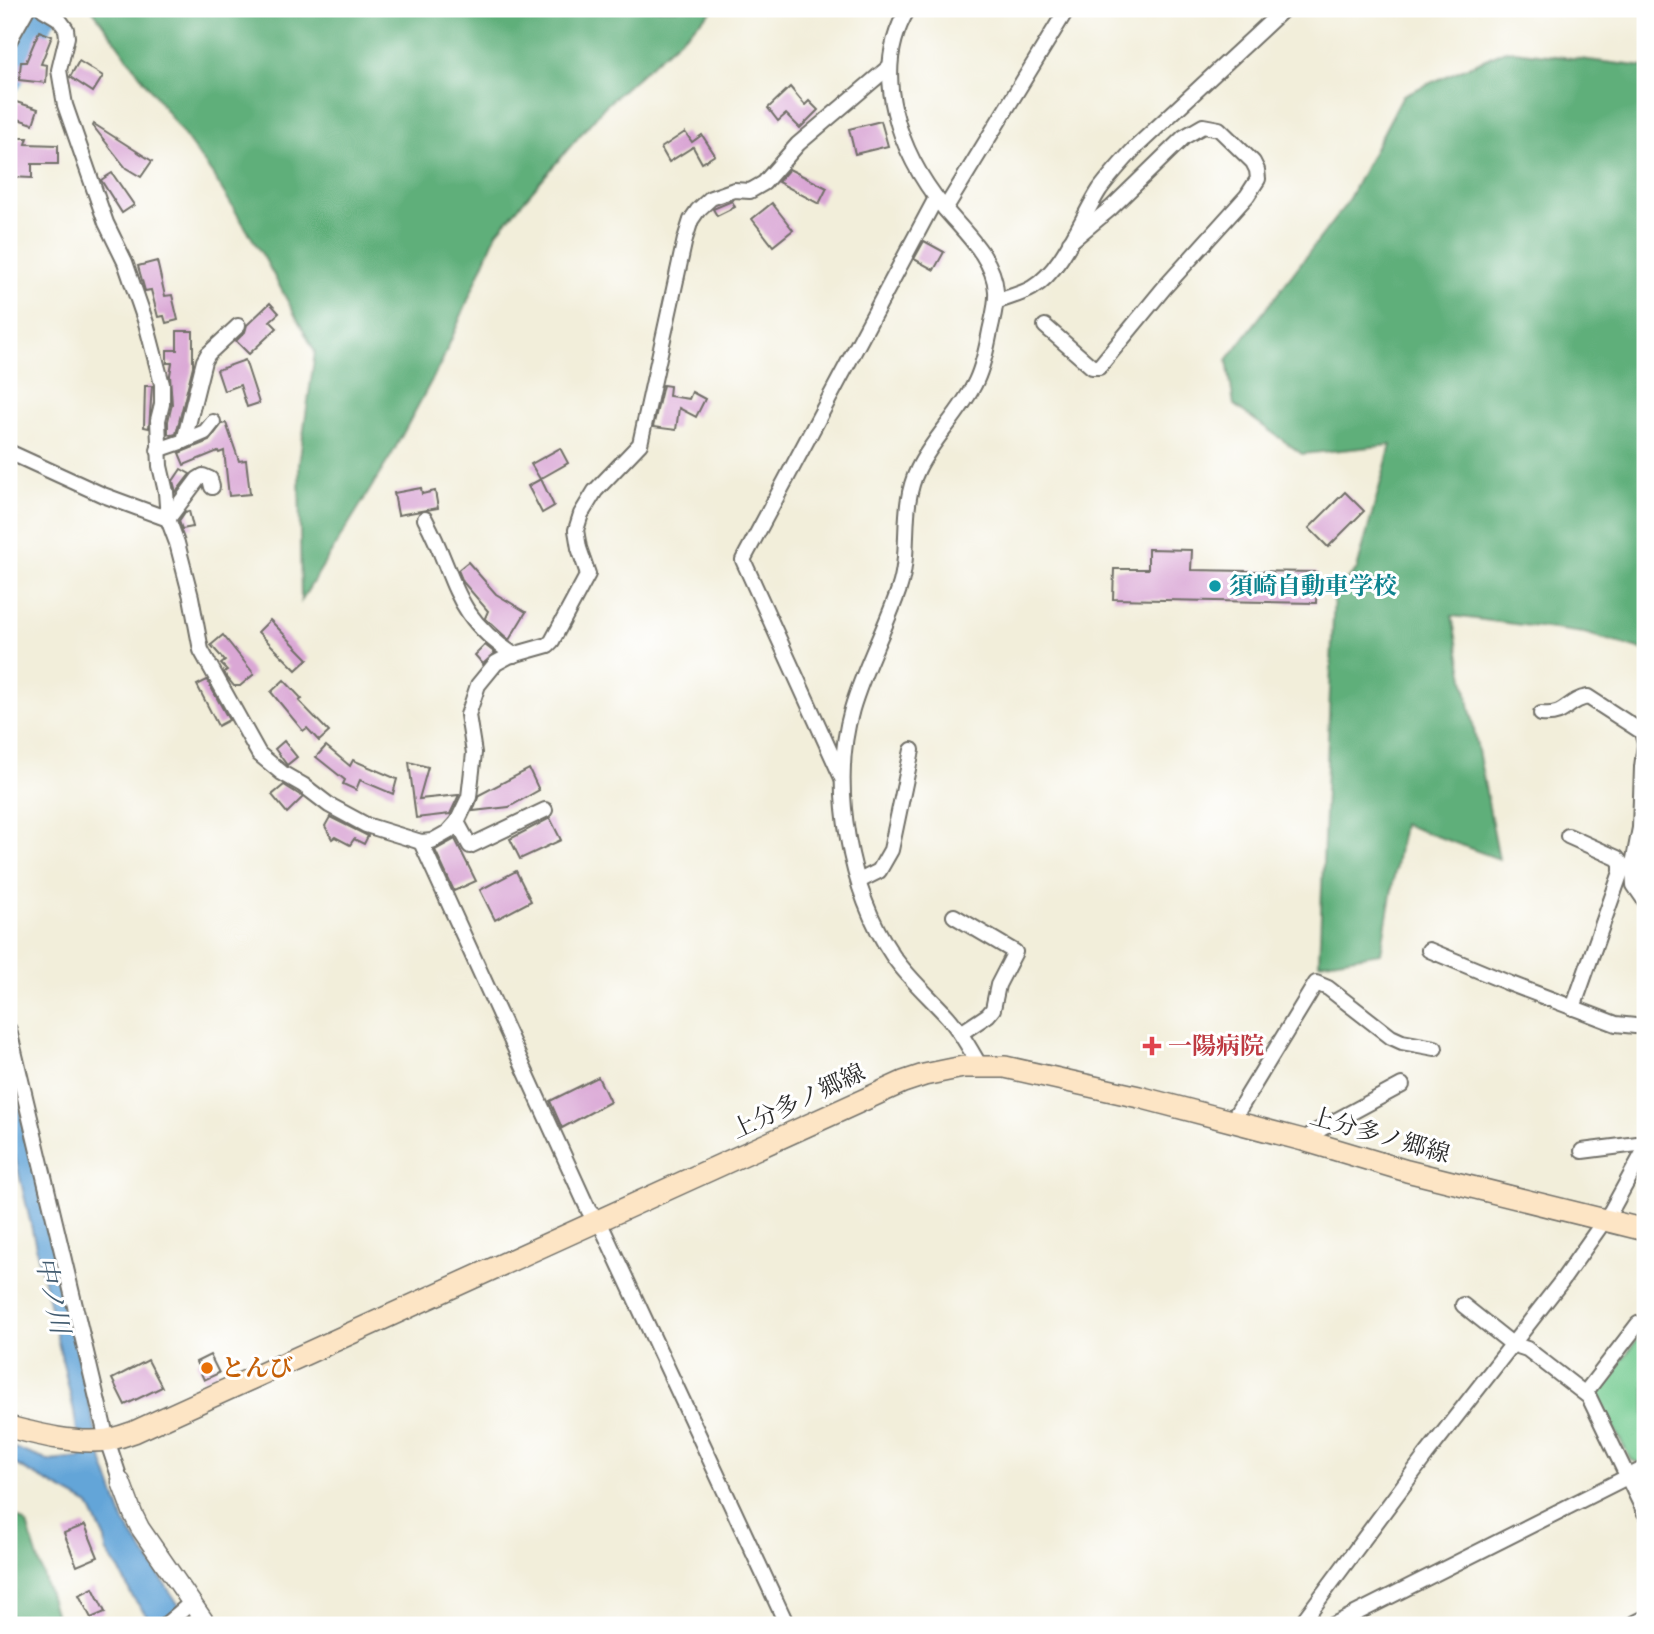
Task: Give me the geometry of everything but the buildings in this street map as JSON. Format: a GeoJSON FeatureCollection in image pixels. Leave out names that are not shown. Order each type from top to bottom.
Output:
{"type":"FeatureCollection","features":[{"type":"Feature","properties":{"kind":"main road","name":"上分多ノ郷線"},"geometry":{"type":"LineString","coordinates":[[9,1427],[55,1438],[72,1439],[102,1440],[134,1432],[903,1082],[943,1070],[980,1066],[1004,1067],[1089,1085],[1232,1121],[1299,1143],[1604,1222],[1645,1230]]}},
{"type":"Feature","properties":{"kind":"street"},"geometry":{"type":"LineString","coordinates":[[9,41],[27,9]]}},
{"type":"Feature","properties":{"kind":"street"},"geometry":{"type":"LineString","coordinates":[[908,9],[895,33],[890,67],[890,90],[903,136],[914,162],[940,204],[986,259],[993,272],[996,302],[975,382],[924,458],[913,481],[908,505],[902,579],[852,710],[845,747],[843,782],[848,835],[859,881],[872,917],[894,958],[961,1033],[980,1066]]}},
{"type":"Feature","properties":{"kind":"street"},"geometry":{"type":"LineString","coordinates":[[843,782],[743,560],[940,204],[1067,9]]}},
{"type":"Feature","properties":{"kind":"street"},"geometry":{"type":"LineString","coordinates":[[996,302],[1033,288],[1045,277],[1070,243],[1101,189],[1136,147],[1284,9]]}},
{"type":"Feature","properties":{"kind":"street"},"geometry":{"type":"LineString","coordinates":[[47,11],[64,23],[66,29],[67,37],[59,70],[65,105],[106,223],[125,262],[146,323],[162,384],[158,450],[168,519],[191,597],[201,650],[259,754],[329,805],[377,829],[421,842],[432,841],[447,832],[462,815],[469,797],[474,752],[468,715],[470,704],[486,674],[496,663],[552,642],[588,574],[576,530],[581,514],[595,491],[640,444],[691,220],[711,198],[734,190],[750,191],[764,183],[798,144],[890,67]]}},
{"type":"Feature","properties":{"kind":"street"},"geometry":{"type":"LineString","coordinates":[[1045,326],[1092,367],[1100,367],[1164,288],[1255,187],[1257,170],[1253,162],[1219,130],[1202,126],[1184,138],[1070,243]]}},
{"type":"Feature","properties":{"kind":"street"},"geometry":{"type":"LineString","coordinates":[[184,441],[204,361],[238,326]]}},
{"type":"Feature","properties":{"kind":"street"},"geometry":{"type":"LineString","coordinates":[[158,450],[205,432],[213,422]]}},
{"type":"Feature","properties":{"kind":"street"},"geometry":{"type":"LineString","coordinates":[[9,452],[103,495],[168,519]]}},
{"type":"Feature","properties":{"kind":"street"},"geometry":{"type":"LineString","coordinates":[[168,519],[203,476],[210,479],[212,487]]}},
{"type":"Feature","properties":{"kind":"street"},"geometry":{"type":"LineString","coordinates":[[425,519],[458,598],[467,612],[481,630],[514,655]]}},
{"type":"Feature","properties":{"kind":"street"},"geometry":{"type":"LineString","coordinates":[[1541,714],[1552,716],[1561,713],[1575,701],[1588,697],[1642,732],[1645,744],[1640,828],[1627,871],[1573,1009]]}},
{"type":"Feature","properties":{"kind":"street"},"geometry":{"type":"LineString","coordinates":[[859,881],[879,871],[891,850],[912,750]]}},
{"type":"Feature","properties":{"kind":"street"},"geometry":{"type":"LineString","coordinates":[[457,822],[470,846],[545,810]]}},
{"type":"Feature","properties":{"kind":"street"},"geometry":{"type":"LineString","coordinates":[[1568,836],[1617,859],[1645,901]]}},
{"type":"Feature","properties":{"kind":"street"},"geometry":{"type":"LineString","coordinates":[[421,842],[589,1211],[599,1221],[787,1625]]}},
{"type":"Feature","properties":{"kind":"street"},"geometry":{"type":"LineString","coordinates":[[954,916],[1015,952],[998,985],[993,1009],[961,1033]]}},
{"type":"Feature","properties":{"kind":"street"},"geometry":{"type":"LineString","coordinates":[[1429,950],[1573,1009],[1616,1024],[1645,1027]]}},
{"type":"Feature","properties":{"kind":"street"},"geometry":{"type":"LineString","coordinates":[[1232,1121],[1316,983],[1328,988],[1391,1037],[1402,1042],[1435,1048]]}},
{"type":"Feature","properties":{"kind":"street"},"geometry":{"type":"LineString","coordinates":[[9,1030],[102,1440],[132,1514],[187,1607],[207,1625]]}},
{"type":"Feature","properties":{"kind":"street"},"geometry":{"type":"LineString","coordinates":[[1299,1143],[1402,1085]]}},
{"type":"Feature","properties":{"kind":"street"},"geometry":{"type":"LineString","coordinates":[[1582,1151],[1645,1143]]}},
{"type":"Feature","properties":{"kind":"street"},"geometry":{"type":"LineString","coordinates":[[1303,1624],[1426,1455],[1561,1282],[1604,1222],[1645,1149]]}},
{"type":"Feature","properties":{"kind":"street"},"geometry":{"type":"LineString","coordinates":[[1463,1305],[1511,1345],[1527,1349],[1585,1393],[1645,1513]]}},
{"type":"Feature","properties":{"kind":"street"},"geometry":{"type":"LineString","coordinates":[[1585,1393],[1638,1324],[1645,1321]]}},
{"type":"Feature","properties":{"kind":"street"},"geometry":{"type":"LineString","coordinates":[[1333,1625],[1645,1468]]}},
{"type":"Feature","properties":{"kind":"street"},"geometry":{"type":"LineString","coordinates":[[164,1625],[187,1607]]}},
{"type":"Feature","properties":{"kind":"street"},"geometry":{"type":"LineString","coordinates":[[1631,1625],[1645,1618]]}},
{"type":"Feature","properties":{"kind":"green space"},"geometry":{"type":"Polygon","coordinates":[[[92,9],[714,9],[604,107],[497,232],[442,361],[392,454],[301,601],[299,464],[315,352],[265,259],[213,175],[92,9]]]}},
{"type":"Feature","properties":{"kind":"green space"},"geometry":{"type":"Polygon","coordinates":[[[1506,50],[1645,67],[1645,651],[1584,633],[1452,616],[1499,859],[1403,824],[1381,953],[1319,963],[1334,592],[1357,569],[1391,445],[1302,454],[1234,405],[1227,360],[1346,204],[1403,95],[1506,50]]]}},
{"type":"Feature","properties":{"kind":"green space"},"geometry":{"type":"Polygon","coordinates":[[[1645,1333],[1645,1460],[1639,1463],[1631,1460],[1599,1400],[1598,1393],[1641,1334],[1645,1333]]]}},
{"type":"Feature","properties":{"kind":"green space"},"geometry":{"type":"Polygon","coordinates":[[[9,1511],[27,1524],[57,1619],[56,1625],[9,1625],[9,1511]]]}},
{"type":"Feature","properties":{"kind":"water"},"geometry":{"type":"Polygon","coordinates":[[[9,1071],[103,1462],[124,1522],[192,1625],[154,1625],[132,1596],[120,1571],[106,1551],[105,1539],[89,1505],[9,1461],[9,1446],[49,1461],[81,1458],[74,1411],[9,1130],[9,1071]]]}},
{"type":"Feature","properties":{"kind":"waterway","name":"中ノ川"},"geometry":{"type":"LineString","coordinates":[[9,79],[16,58],[47,9]]}},
{"type":"Feature","properties":{"kind":"place","name":"須崎自動車学校"},"geometry":{"type":"Point","coordinates":[1215,586]}},
{"type":"Feature","properties":{"kind":"place","name":"一陽病院"},"geometry":{"type":"Point","coordinates":[1152,1046]}},
{"type":"Feature","properties":{"kind":"place","name":"とんび"},"geometry":{"type":"Point","coordinates":[207,1368]}}]}
